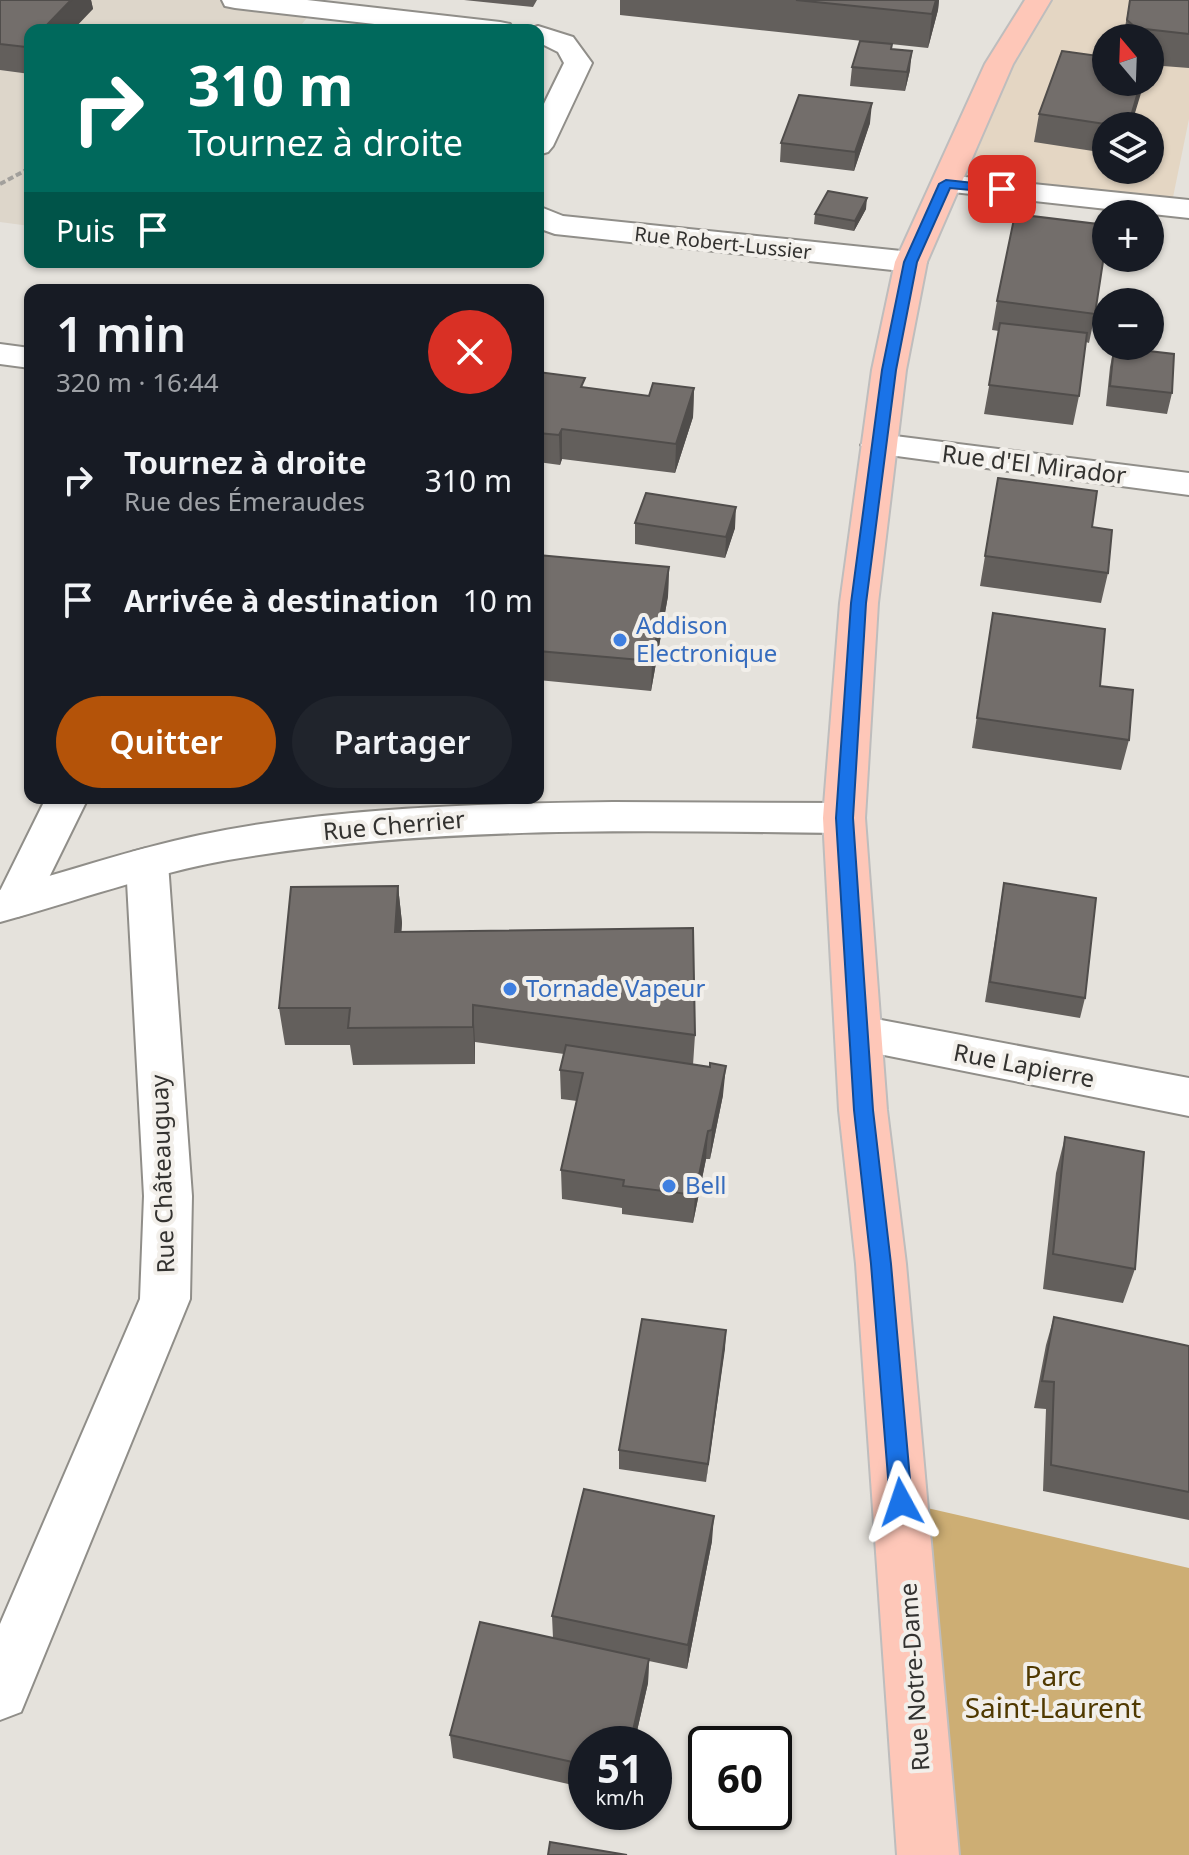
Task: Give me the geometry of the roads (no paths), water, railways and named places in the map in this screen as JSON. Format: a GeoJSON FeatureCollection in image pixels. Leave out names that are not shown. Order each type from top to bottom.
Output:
{"type":"FeatureCollection","features":[{"type":"Feature","properties":{"kind":"main road","name":"Rue Notre-Dame"},"geometry":{"type":"LineString","coordinates":[[928,1855],[881,1264],[863,1110],[844,818],[859,603],[889,370],[911,262],[999,64],[1038,0]]}},
{"type":"Feature","properties":{"kind":"street"},"geometry":{"type":"LineString","coordinates":[[235,0],[318,4],[458,24]]}},
{"type":"Feature","properties":{"kind":"street"},"geometry":{"type":"LineString","coordinates":[[544,36],[562,40],[574,50],[578,63],[544,134]]}},
{"type":"Feature","properties":{"kind":"street"},"geometry":{"type":"LineString","coordinates":[[946,184],[1189,209]]}},
{"type":"Feature","properties":{"kind":"street","name":"Rue Robert-Lussier"},"geometry":{"type":"LineString","coordinates":[[544,219],[555,225],[911,262]]}},
{"type":"Feature","properties":{"kind":"street"},"geometry":{"type":"LineString","coordinates":[[0,354],[24,357]]}},
{"type":"Feature","properties":{"kind":"street","name":"Rue d'El Mirador"},"geometry":{"type":"LineString","coordinates":[[879,445],[1189,484]]}},
{"type":"Feature","properties":{"kind":"street"},"geometry":{"type":"LineString","coordinates":[[8,904],[64,804]]}},
{"type":"Feature","properties":{"kind":"street","name":"Rue Cherrier"},"geometry":{"type":"LineString","coordinates":[[8,904],[147,863],[227,845],[317,833],[469,819],[599,815],[844,818]]}},
{"type":"Feature","properties":{"kind":"street","name":"Rue Châteauguay"},"geometry":{"type":"LineString","coordinates":[[2,1681],[165,1299],[168,1196],[147,863]]}},
{"type":"Feature","properties":{"kind":"street","name":"Rue Lapierre"},"geometry":{"type":"LineString","coordinates":[[860,1034],[1189,1097]]}},
{"type":"Feature","properties":{"kind":"place","name":"Addison Electronique"},"geometry":{"type":"Point","coordinates":[620,640]}},
{"type":"Feature","properties":{"kind":"place","name":"Tornade Vapeur"},"geometry":{"type":"Point","coordinates":[510,989]}},
{"type":"Feature","properties":{"kind":"place","name":"Bell"},"geometry":{"type":"Point","coordinates":[669,1186]}},
{"type":"Feature","properties":{"kind":"park label","name":"Parc Saint-Laurent"},"geometry":{"type":"Point","coordinates":[1053,1692]}}]}
